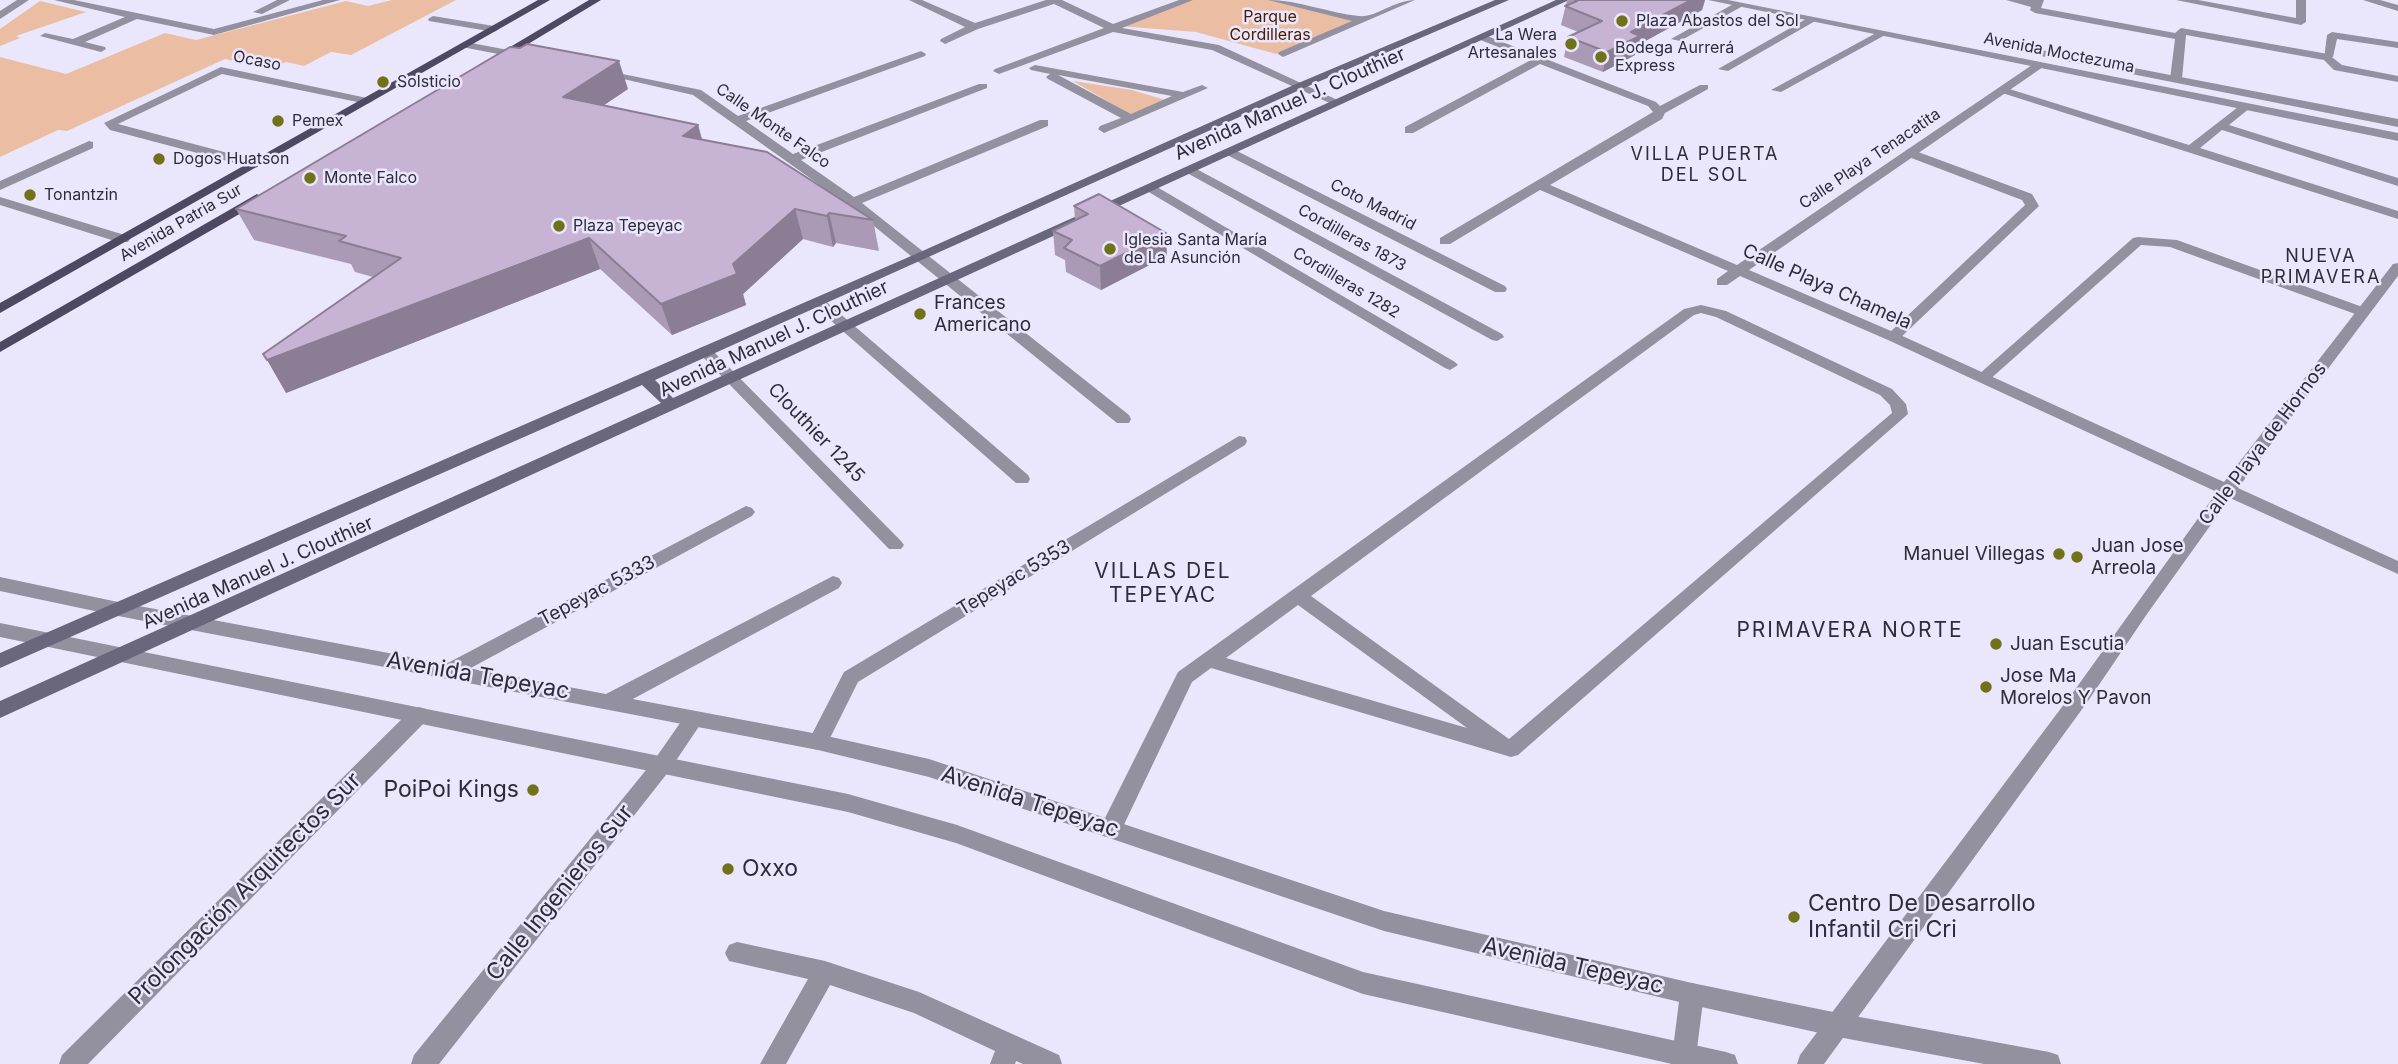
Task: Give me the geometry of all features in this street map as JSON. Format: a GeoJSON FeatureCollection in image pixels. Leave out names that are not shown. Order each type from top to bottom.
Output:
{"type":"FeatureCollection","features":[{"type":"Feature","properties":{"kind":"main road","name":"Avenida Patria Sur"},"geometry":{"type":"LineString","coordinates":[[0,309],[545,0]]}},
{"type":"Feature","properties":{"kind":"main road"},"geometry":{"type":"LineString","coordinates":[[483,66],[596,0]]}},
{"type":"Feature","properties":{"kind":"main road","name":"Avenida Manuel J. Clouthier"},"geometry":{"type":"LineString","coordinates":[[0,710],[196,624],[952,279],[1094,196],[1300,86],[1504,0]]}},
{"type":"Feature","properties":{"kind":"main road","name":"Avenida Manuel J. Clouthier"},"geometry":{"type":"LineString","coordinates":[[0,661],[923,256],[1094,196],[1152,188],[1564,0]]}},
{"type":"Feature","properties":{"kind":"main road","name":"Avenida Patria Sur"},"geometry":{"type":"LineString","coordinates":[[0,348],[270,191]]}},
{"type":"Feature","properties":{"kind":"main road"},"geometry":{"type":"LineString","coordinates":[[644,379],[673,406]]}},
{"type":"Feature","properties":{"kind":"street"},"geometry":{"type":"LineString","coordinates":[[0,16],[24,0]]}},
{"type":"Feature","properties":{"kind":"street"},"geometry":{"type":"LineString","coordinates":[[59,0],[214,32],[335,0]]}},
{"type":"Feature","properties":{"kind":"street"},"geometry":{"type":"LineString","coordinates":[[214,32],[285,0]]}},
{"type":"Feature","properties":{"kind":"street"},"geometry":{"type":"LineString","coordinates":[[914,0],[974,27]]}},
{"type":"Feature","properties":{"kind":"street"},"geometry":{"type":"LineString","coordinates":[[945,41],[974,27],[1055,0],[1113,28],[1215,47],[1338,103]]}},
{"type":"Feature","properties":{"kind":"street"},"geometry":{"type":"LineString","coordinates":[[999,71],[1188,0]]}},
{"type":"Feature","properties":{"kind":"street"},"geometry":{"type":"LineString","coordinates":[[1273,0],[1363,20]]}},
{"type":"Feature","properties":{"kind":"street"},"geometry":{"type":"LineString","coordinates":[[1283,54],[1410,0]]}},
{"type":"Feature","properties":{"kind":"street","name":"Avenida Moctezuma"},"geometry":{"type":"LineString","coordinates":[[1713,0],[2398,137]]}},
{"type":"Feature","properties":{"kind":"street","name":"Avenida Moctezuma"},"geometry":{"type":"LineString","coordinates":[[1770,0],[2398,123]]}},
{"type":"Feature","properties":{"kind":"street"},"geometry":{"type":"LineString","coordinates":[[2011,0],[2180,34],[2329,57],[2338,68],[2398,79]]}},
{"type":"Feature","properties":{"kind":"street"},"geometry":{"type":"LineString","coordinates":[[2181,0],[2301,22],[2301,0]]}},
{"type":"Feature","properties":{"kind":"street"},"geometry":{"type":"LineString","coordinates":[[2368,0],[2398,8]]}},
{"type":"Feature","properties":{"kind":"street"},"geometry":{"type":"LineString","coordinates":[[1676,39],[1737,5]]}},
{"type":"Feature","properties":{"kind":"street"},"geometry":{"type":"LineString","coordinates":[[74,43],[136,16]]}},
{"type":"Feature","properties":{"kind":"street"},"geometry":{"type":"LineString","coordinates":[[433,19],[494,29]]}},
{"type":"Feature","properties":{"kind":"street"},"geometry":{"type":"LineString","coordinates":[[1724,69],[1812,20]]}},
{"type":"Feature","properties":{"kind":"street"},"geometry":{"type":"LineString","coordinates":[[1777,90],[1882,34]]}},
{"type":"Feature","properties":{"kind":"street"},"geometry":{"type":"LineString","coordinates":[[2175,79],[2180,34]]}},
{"type":"Feature","properties":{"kind":"street"},"geometry":{"type":"LineString","coordinates":[[2329,57],[2332,35],[2398,44]]}},
{"type":"Feature","properties":{"kind":"street"},"geometry":{"type":"LineString","coordinates":[[44,36],[101,49]]}},
{"type":"Feature","properties":{"kind":"street"},"geometry":{"type":"LineString","coordinates":[[1482,37],[1652,104],[1659,111]]}},
{"type":"Feature","properties":{"kind":"street"},"geometry":{"type":"LineString","coordinates":[[466,45],[532,58]]}},
{"type":"Feature","properties":{"kind":"street"},"geometry":{"type":"LineString","coordinates":[[737,120],[921,54]]}},
{"type":"Feature","properties":{"kind":"street"},"geometry":{"type":"LineString","coordinates":[[1409,130],[1539,60]]}},
{"type":"Feature","properties":{"kind":"street"},"geometry":{"type":"LineString","coordinates":[[1023,62],[1130,118]]}},
{"type":"Feature","properties":{"kind":"street","name":"Calle Playa Tenacatita"},"geometry":{"type":"LineString","coordinates":[[1722,282],[2039,65]]}},
{"type":"Feature","properties":{"kind":"street"},"geometry":{"type":"LineString","coordinates":[[1035,68],[1183,95]]}},
{"type":"Feature","properties":{"kind":"street","name":"Ocaso"},"geometry":{"type":"LineString","coordinates":[[254,164],[114,127],[110,122],[221,70],[367,101]]}},
{"type":"Feature","properties":{"kind":"street","name":"Calle Monte Falco"},"geometry":{"type":"LineString","coordinates":[[595,71],[697,92],[853,202],[1123,419]]}},
{"type":"Feature","properties":{"kind":"street"},"geometry":{"type":"LineString","coordinates":[[792,159],[983,86]]}},
{"type":"Feature","properties":{"kind":"street"},"geometry":{"type":"LineString","coordinates":[[1445,241],[1658,116],[1659,111],[1704,87]]}},
{"type":"Feature","properties":{"kind":"street"},"geometry":{"type":"LineString","coordinates":[[1104,129],[1202,88]]}},
{"type":"Feature","properties":{"kind":"street"},"geometry":{"type":"LineString","coordinates":[[2003,90],[2398,215]]}},
{"type":"Feature","properties":{"kind":"street"},"geometry":{"type":"LineString","coordinates":[[2191,149],[2246,107]]}},
{"type":"Feature","properties":{"kind":"street"},"geometry":{"type":"LineString","coordinates":[[853,202],[1044,124]]}},
{"type":"Feature","properties":{"kind":"street"},"geometry":{"type":"LineString","coordinates":[[2221,126],[2398,182]]}},
{"type":"Feature","properties":{"kind":"street"},"geometry":{"type":"LineString","coordinates":[[0,186],[89,145]]}},
{"type":"Feature","properties":{"kind":"street","name":"Coto Madrid"},"geometry":{"type":"LineString","coordinates":[[1231,152],[1500,289]]}},
{"type":"Feature","properties":{"kind":"street"},"geometry":{"type":"LineString","coordinates":[[1893,337],[2032,206],[2028,197],[1910,153]]}},
{"type":"Feature","properties":{"kind":"street","name":"Cordilleras 1873"},"geometry":{"type":"LineString","coordinates":[[1191,170],[1497,337]]}},
{"type":"Feature","properties":{"kind":"street","name":"Calle Playa Chamela"},"geometry":{"type":"LineString","coordinates":[[1541,186],[1741,269],[2398,568]]}},
{"type":"Feature","properties":{"kind":"street","name":"Cordilleras 1282"},"geometry":{"type":"LineString","coordinates":[[1152,188],[1450,365]]}},
{"type":"Feature","properties":{"kind":"street"},"geometry":{"type":"LineString","coordinates":[[0,201],[123,239]]}},
{"type":"Feature","properties":{"kind":"street"},"geometry":{"type":"LineString","coordinates":[[1983,378],[2138,241],[2172,243],[2363,312]]}},
{"type":"Feature","properties":{"kind":"street","name":"Calle Playa de Hornos"},"geometry":{"type":"LineString","coordinates":[[1809,1064],[2081,696],[2140,608],[2227,490],[2398,267]]}},
{"type":"Feature","properties":{"kind":"street"},"geometry":{"type":"LineString","coordinates":[[818,302],[1022,479]]}},
{"type":"Feature","properties":{"kind":"street"},"geometry":{"type":"LineString","coordinates":[[1111,828],[1185,677],[1695,310],[1721,314],[1886,392],[1898,404],[1899,414],[1511,750]]}},
{"type":"Feature","properties":{"kind":"street","name":"Clouthier 1245"},"geometry":{"type":"LineString","coordinates":[[705,352],[895,545]]}},
{"type":"Feature","properties":{"kind":"street","name":"Tepeyac 5353"},"geometry":{"type":"LineString","coordinates":[[818,742],[851,677],[1239,441]]}},
{"type":"Feature","properties":{"kind":"street","name":"Tepeyac 5333"},"geometry":{"type":"LineString","coordinates":[[449,671],[746,512]]}},
{"type":"Feature","properties":{"kind":"street"},"geometry":{"type":"LineString","coordinates":[[611,701],[833,583]]}},
{"type":"Feature","properties":{"kind":"street","name":"Avenida Tepeyac"},"geometry":{"type":"LineString","coordinates":[[0,584],[196,624],[611,701],[818,742],[929,768],[1384,921],[1692,994],[1838,1025],[2049,1064]]}},
{"type":"Feature","properties":{"kind":"street"},"geometry":{"type":"LineString","coordinates":[[1298,596],[1511,750]]}},
{"type":"Feature","properties":{"kind":"street"},"geometry":{"type":"LineString","coordinates":[[0,630],[848,803],[957,834],[1363,983],[1684,1059],[1726,1064]]}},
{"type":"Feature","properties":{"kind":"street"},"geometry":{"type":"LineString","coordinates":[[1208,660],[1511,750]]}},
{"type":"Feature","properties":{"kind":"street","name":"Prolongación Arquitectos Sur"},"geometry":{"type":"LineString","coordinates":[[71,1064],[419,715]]}},
{"type":"Feature","properties":{"kind":"street","name":"Calle Ingenieros Sur"},"geometry":{"type":"LineString","coordinates":[[423,1064],[662,765],[694,719]]}},
{"type":"Feature","properties":{"kind":"street"},"geometry":{"type":"LineString","coordinates":[[737,953],[825,972],[919,1003],[1006,1055],[1050,1064]]}},
{"type":"Feature","properties":{"kind":"street"},"geometry":{"type":"LineString","coordinates":[[772,1064],[825,972]]}},
{"type":"Feature","properties":{"kind":"street"},"geometry":{"type":"LineString","coordinates":[[1684,1059],[1692,994]]}},
{"type":"Feature","properties":{"kind":"green space"},"geometry":{"type":"Polygon","coordinates":[[[392,0],[456,0],[351,55],[331,52],[304,66],[286,62],[271,69],[225,59],[67,131],[58,130],[0,157],[0,57],[66,74],[165,33],[196,40],[346,1],[368,6],[392,0]]]}},
{"type":"Feature","properties":{"kind":"green space","name":"Parque Cordilleras"},"geometry":{"type":"Polygon","coordinates":[[[1188,0],[1273,0],[1363,20],[1276,54],[1196,32],[1118,26],[1188,0]]]}},
{"type":"Feature","properties":{"kind":"green space"},"geometry":{"type":"Polygon","coordinates":[[[40,1],[86,12],[16,36],[20,38],[0,46],[0,29],[40,1]]]}},
{"type":"Feature","properties":{"kind":"green space"},"geometry":{"type":"Polygon","coordinates":[[[1073,81],[1132,90],[1165,100],[1131,115],[1073,81]]]}},
{"type":"Feature","properties":{"kind":"building","name":"Plaza Abastos del Sol"},"geometry":{"type":"Polygon","coordinates":[[[1575,0],[1691,0],[1631,32],[1640,36],[1607,52],[1568,37],[1602,21],[1565,6],[1577,1],[1575,0]]]}},
{"type":"Feature","properties":{"kind":"building","name":"Plaza Tepeyac"},"geometry":{"type":"Polygon","coordinates":[[[527,44],[619,61],[563,97],[698,125],[683,136],[767,152],[873,220],[829,213],[827,216],[795,209],[733,264],[737,274],[661,304],[589,238],[267,360],[263,354],[401,258],[339,241],[346,236],[236,209],[510,47],[520,48],[527,44]]]}},
{"type":"Feature","properties":{"kind":"building"},"geometry":{"type":"Polygon","coordinates":[[[1099,194],[1166,233],[1100,266],[1064,248],[1072,240],[1053,231],[1088,214],[1074,206],[1099,194]]]}},
{"type":"Feature","properties":{"kind":"place","name":"Plaza Abastos del Sol"},"geometry":{"type":"Point","coordinates":[1622,21]}},
{"type":"Feature","properties":{"kind":"place","name":"La Wera Artesanales"},"geometry":{"type":"Point","coordinates":[1571,44]}},
{"type":"Feature","properties":{"kind":"place","name":"Bodega Aurrerá Express"},"geometry":{"type":"Point","coordinates":[1601,57]}},
{"type":"Feature","properties":{"kind":"place","name":"Solsticio"},"geometry":{"type":"Point","coordinates":[383,82]}},
{"type":"Feature","properties":{"kind":"place","name":"Pemex"},"geometry":{"type":"Point","coordinates":[278,121]}},
{"type":"Feature","properties":{"kind":"place","name":"Dogos Huatson"},"geometry":{"type":"Point","coordinates":[159,159]}},
{"type":"Feature","properties":{"kind":"place","name":"Monte Falco"},"geometry":{"type":"Point","coordinates":[310,178]}},
{"type":"Feature","properties":{"kind":"place","name":"Tonantzin"},"geometry":{"type":"Point","coordinates":[30,195]}},
{"type":"Feature","properties":{"kind":"place","name":"Plaza Tepeyac"},"geometry":{"type":"Point","coordinates":[559,226]}},
{"type":"Feature","properties":{"kind":"place","name":"Iglesia Santa María de La Asunción"},"geometry":{"type":"Point","coordinates":[1110,249]}},
{"type":"Feature","properties":{"kind":"place","name":"Frances Americano"},"geometry":{"type":"Point","coordinates":[920,314]}},
{"type":"Feature","properties":{"kind":"place","name":"Manuel Villegas"},"geometry":{"type":"Point","coordinates":[2059,554]}},
{"type":"Feature","properties":{"kind":"place","name":"Juan Jose Arreola"},"geometry":{"type":"Point","coordinates":[2077,557]}},
{"type":"Feature","properties":{"kind":"place","name":"Juan Escutia"},"geometry":{"type":"Point","coordinates":[1996,644]}},
{"type":"Feature","properties":{"kind":"place","name":"Jose Ma Morelos Y Pavon"},"geometry":{"type":"Point","coordinates":[1986,687]}},
{"type":"Feature","properties":{"kind":"place","name":"PoiPoi Kings"},"geometry":{"type":"Point","coordinates":[533,790]}},
{"type":"Feature","properties":{"kind":"place","name":"Oxxo"},"geometry":{"type":"Point","coordinates":[728,869]}},
{"type":"Feature","properties":{"kind":"place","name":"Centro De Desarrollo Infantil Cri Cri"},"geometry":{"type":"Point","coordinates":[1794,917]}},
{"type":"Feature","properties":{"kind":"district","name":"VILLA PUERTA DEL SOL"},"geometry":{"type":"Point","coordinates":[1705,165]}},
{"type":"Feature","properties":{"kind":"district","name":"NUEVA PRIMAVERA"},"geometry":{"type":"Point","coordinates":[2321,267]}},
{"type":"Feature","properties":{"kind":"district","name":"VILLAS DEL TEPEYAC"},"geometry":{"type":"Point","coordinates":[1163,584]}},
{"type":"Feature","properties":{"kind":"district","name":"PRIMAVERA NORTE"},"geometry":{"type":"Point","coordinates":[1850,631]}}]}
